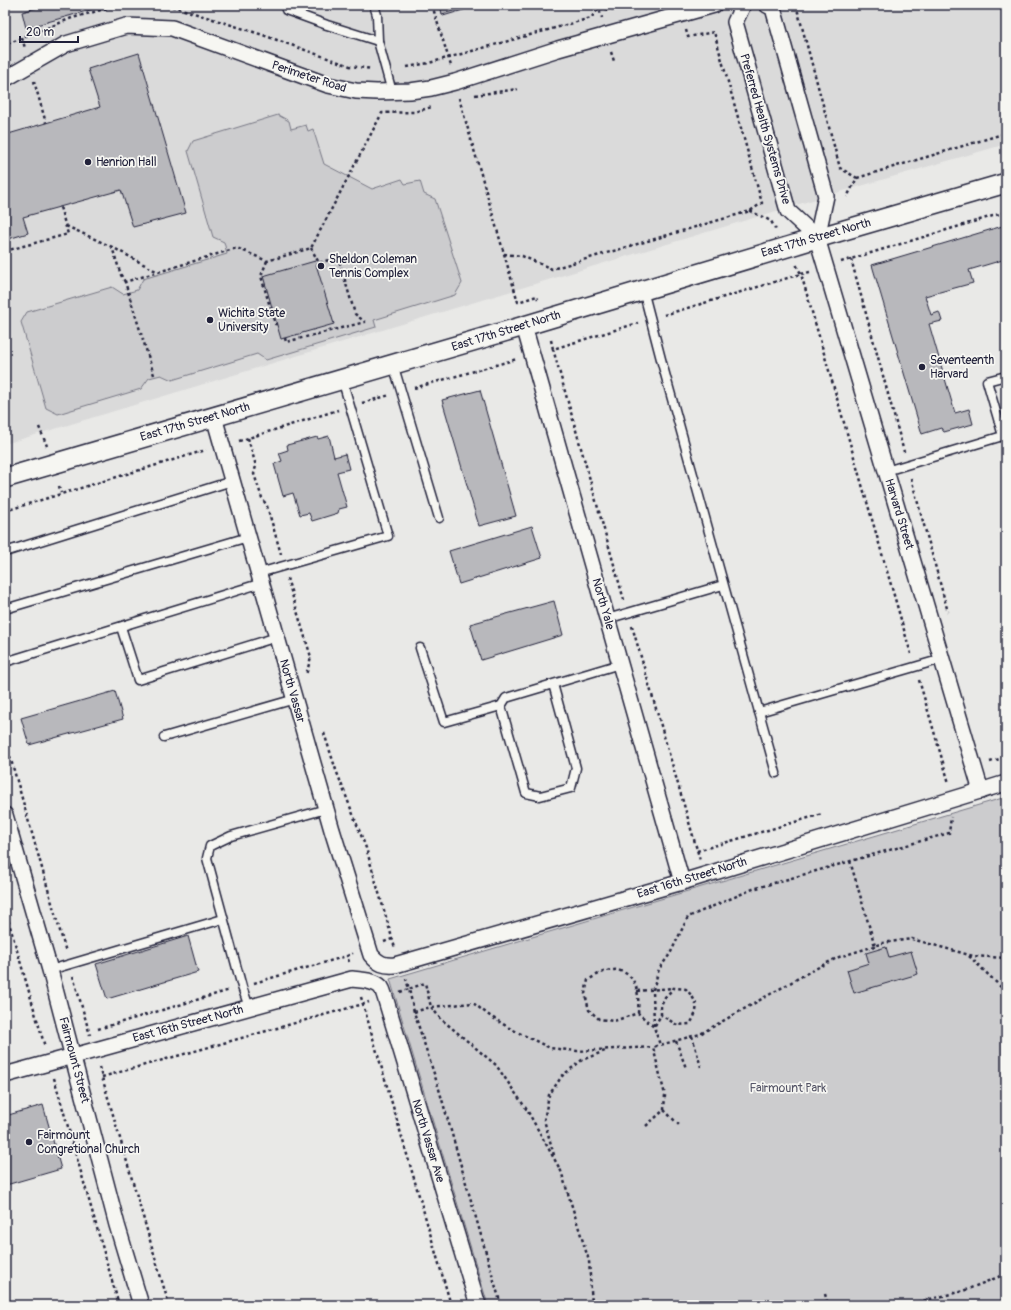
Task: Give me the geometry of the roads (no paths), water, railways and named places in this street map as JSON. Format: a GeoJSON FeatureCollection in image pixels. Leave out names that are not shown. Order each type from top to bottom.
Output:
{"type":"FeatureCollection","features":[{"type":"Feature","properties":{"kind":"street","name":"Perimeter Road"},"geometry":{"type":"LineString","coordinates":[[5,79],[66,44],[126,26],[172,28],[328,85],[356,91],[410,91],[455,82],[558,49],[714,5]]}},
{"type":"Feature","properties":{"kind":"street","name":"Preferred Health Systems Drive"},"geometry":{"type":"LineString","coordinates":[[743,5],[735,22],[788,211],[817,238]]}},
{"type":"Feature","properties":{"kind":"street"},"geometry":{"type":"LineString","coordinates":[[767,5],[773,8],[826,196],[817,238]]}},
{"type":"Feature","properties":{"kind":"street","name":"East 17th Street North"},"geometry":{"type":"LineString","coordinates":[[5,478],[1006,183]]}},
{"type":"Feature","properties":{"kind":"street","name":"Harvard Street"},"geometry":{"type":"LineString","coordinates":[[817,238],[981,791]]}},
{"type":"Feature","properties":{"kind":"street","name":"North Yale"},"geometry":{"type":"LineString","coordinates":[[524,326],[682,882]]}},
{"type":"Feature","properties":{"kind":"street","name":"North Vassar"},"geometry":{"type":"LineString","coordinates":[[214,417],[326,808],[371,955],[378,962]]}},
{"type":"Feature","properties":{"kind":"street","name":"East 16th Street North"},"geometry":{"type":"LineString","coordinates":[[378,962],[386,966],[401,964],[682,882],[1006,783]]}},
{"type":"Feature","properties":{"kind":"street","name":"Fairmount Street"},"geometry":{"type":"LineString","coordinates":[[5,815],[50,970],[117,1226],[140,1305]]}},
{"type":"Feature","properties":{"kind":"street","name":"East 16th Street North"},"geometry":{"type":"LineString","coordinates":[[5,1075],[50,1062],[71,1050],[94,1050],[352,979],[362,979],[371,982]]}},
{"type":"Feature","properties":{"kind":"street","name":"North Vassar Ave"},"geometry":{"type":"LineString","coordinates":[[371,982],[381,988],[385,997],[478,1305]]}},
{"type":"Feature","properties":{"kind":"lane"},"geometry":{"type":"LineString","coordinates":[[285,5],[286,10],[378,41]]}},
{"type":"Feature","properties":{"kind":"lane"},"geometry":{"type":"LineString","coordinates":[[374,5],[377,15],[378,41],[392,92]]}},
{"type":"Feature","properties":{"kind":"lane"},"geometry":{"type":"LineString","coordinates":[[643,290],[776,773]]}},
{"type":"Feature","properties":{"kind":"lane"},"geometry":{"type":"LineString","coordinates":[[394,364],[439,518]]}},
{"type":"Feature","properties":{"kind":"lane"},"geometry":{"type":"LineString","coordinates":[[886,471],[1005,435],[987,381],[1006,376]]}},
{"type":"Feature","properties":{"kind":"lane"},"geometry":{"type":"LineString","coordinates":[[5,662],[121,627],[260,578],[284,566],[388,536],[342,379]]}},
{"type":"Feature","properties":{"kind":"lane"},"geometry":{"type":"LineString","coordinates":[[5,552],[232,481]]}},
{"type":"Feature","properties":{"kind":"lane"},"geometry":{"type":"LineString","coordinates":[[5,609],[248,537]]}},
{"type":"Feature","properties":{"kind":"lane"},"geometry":{"type":"LineString","coordinates":[[607,619],[723,585]]}},
{"type":"Feature","properties":{"kind":"lane"},"geometry":{"type":"LineString","coordinates":[[121,627],[138,680],[277,636]]}},
{"type":"Feature","properties":{"kind":"lane"},"geometry":{"type":"LineString","coordinates":[[420,648],[444,722],[501,706],[506,698],[620,664]]}},
{"type":"Feature","properties":{"kind":"lane"},"geometry":{"type":"LineString","coordinates":[[759,712],[942,659]]}},
{"type":"Feature","properties":{"kind":"lane"},"geometry":{"type":"LineString","coordinates":[[501,706],[526,793],[540,796],[571,788],[576,768],[553,684]]}},
{"type":"Feature","properties":{"kind":"lane"},"geometry":{"type":"LineString","coordinates":[[164,737],[295,699]]}},
{"type":"Feature","properties":{"kind":"lane"},"geometry":{"type":"LineString","coordinates":[[249,1007],[242,987],[207,858],[210,846],[231,836],[326,808]]}},
{"type":"Feature","properties":{"kind":"lane"},"geometry":{"type":"LineString","coordinates":[[50,970],[223,919]]}},
{"type":"Feature","properties":{"kind":"place","name":"Henrion Hall"},"geometry":{"type":"Point","coordinates":[88,162]}},
{"type":"Feature","properties":{"kind":"place","name":"Sheldon Coleman Tennis Complex"},"geometry":{"type":"Point","coordinates":[321,266]}},
{"type":"Feature","properties":{"kind":"place","name":"Wichita State University"},"geometry":{"type":"Point","coordinates":[210,320]}},
{"type":"Feature","properties":{"kind":"place","name":"Seventeenth Harvard"},"geometry":{"type":"Point","coordinates":[922,367]}},
{"type":"Feature","properties":{"kind":"place","name":"Fairmount Congretional Church"},"geometry":{"type":"Point","coordinates":[29,1142]}},
{"type":"Feature","properties":{"kind":"park label","name":"Fairmount Park"},"geometry":{"type":"Point","coordinates":[788,1088]}}]}
